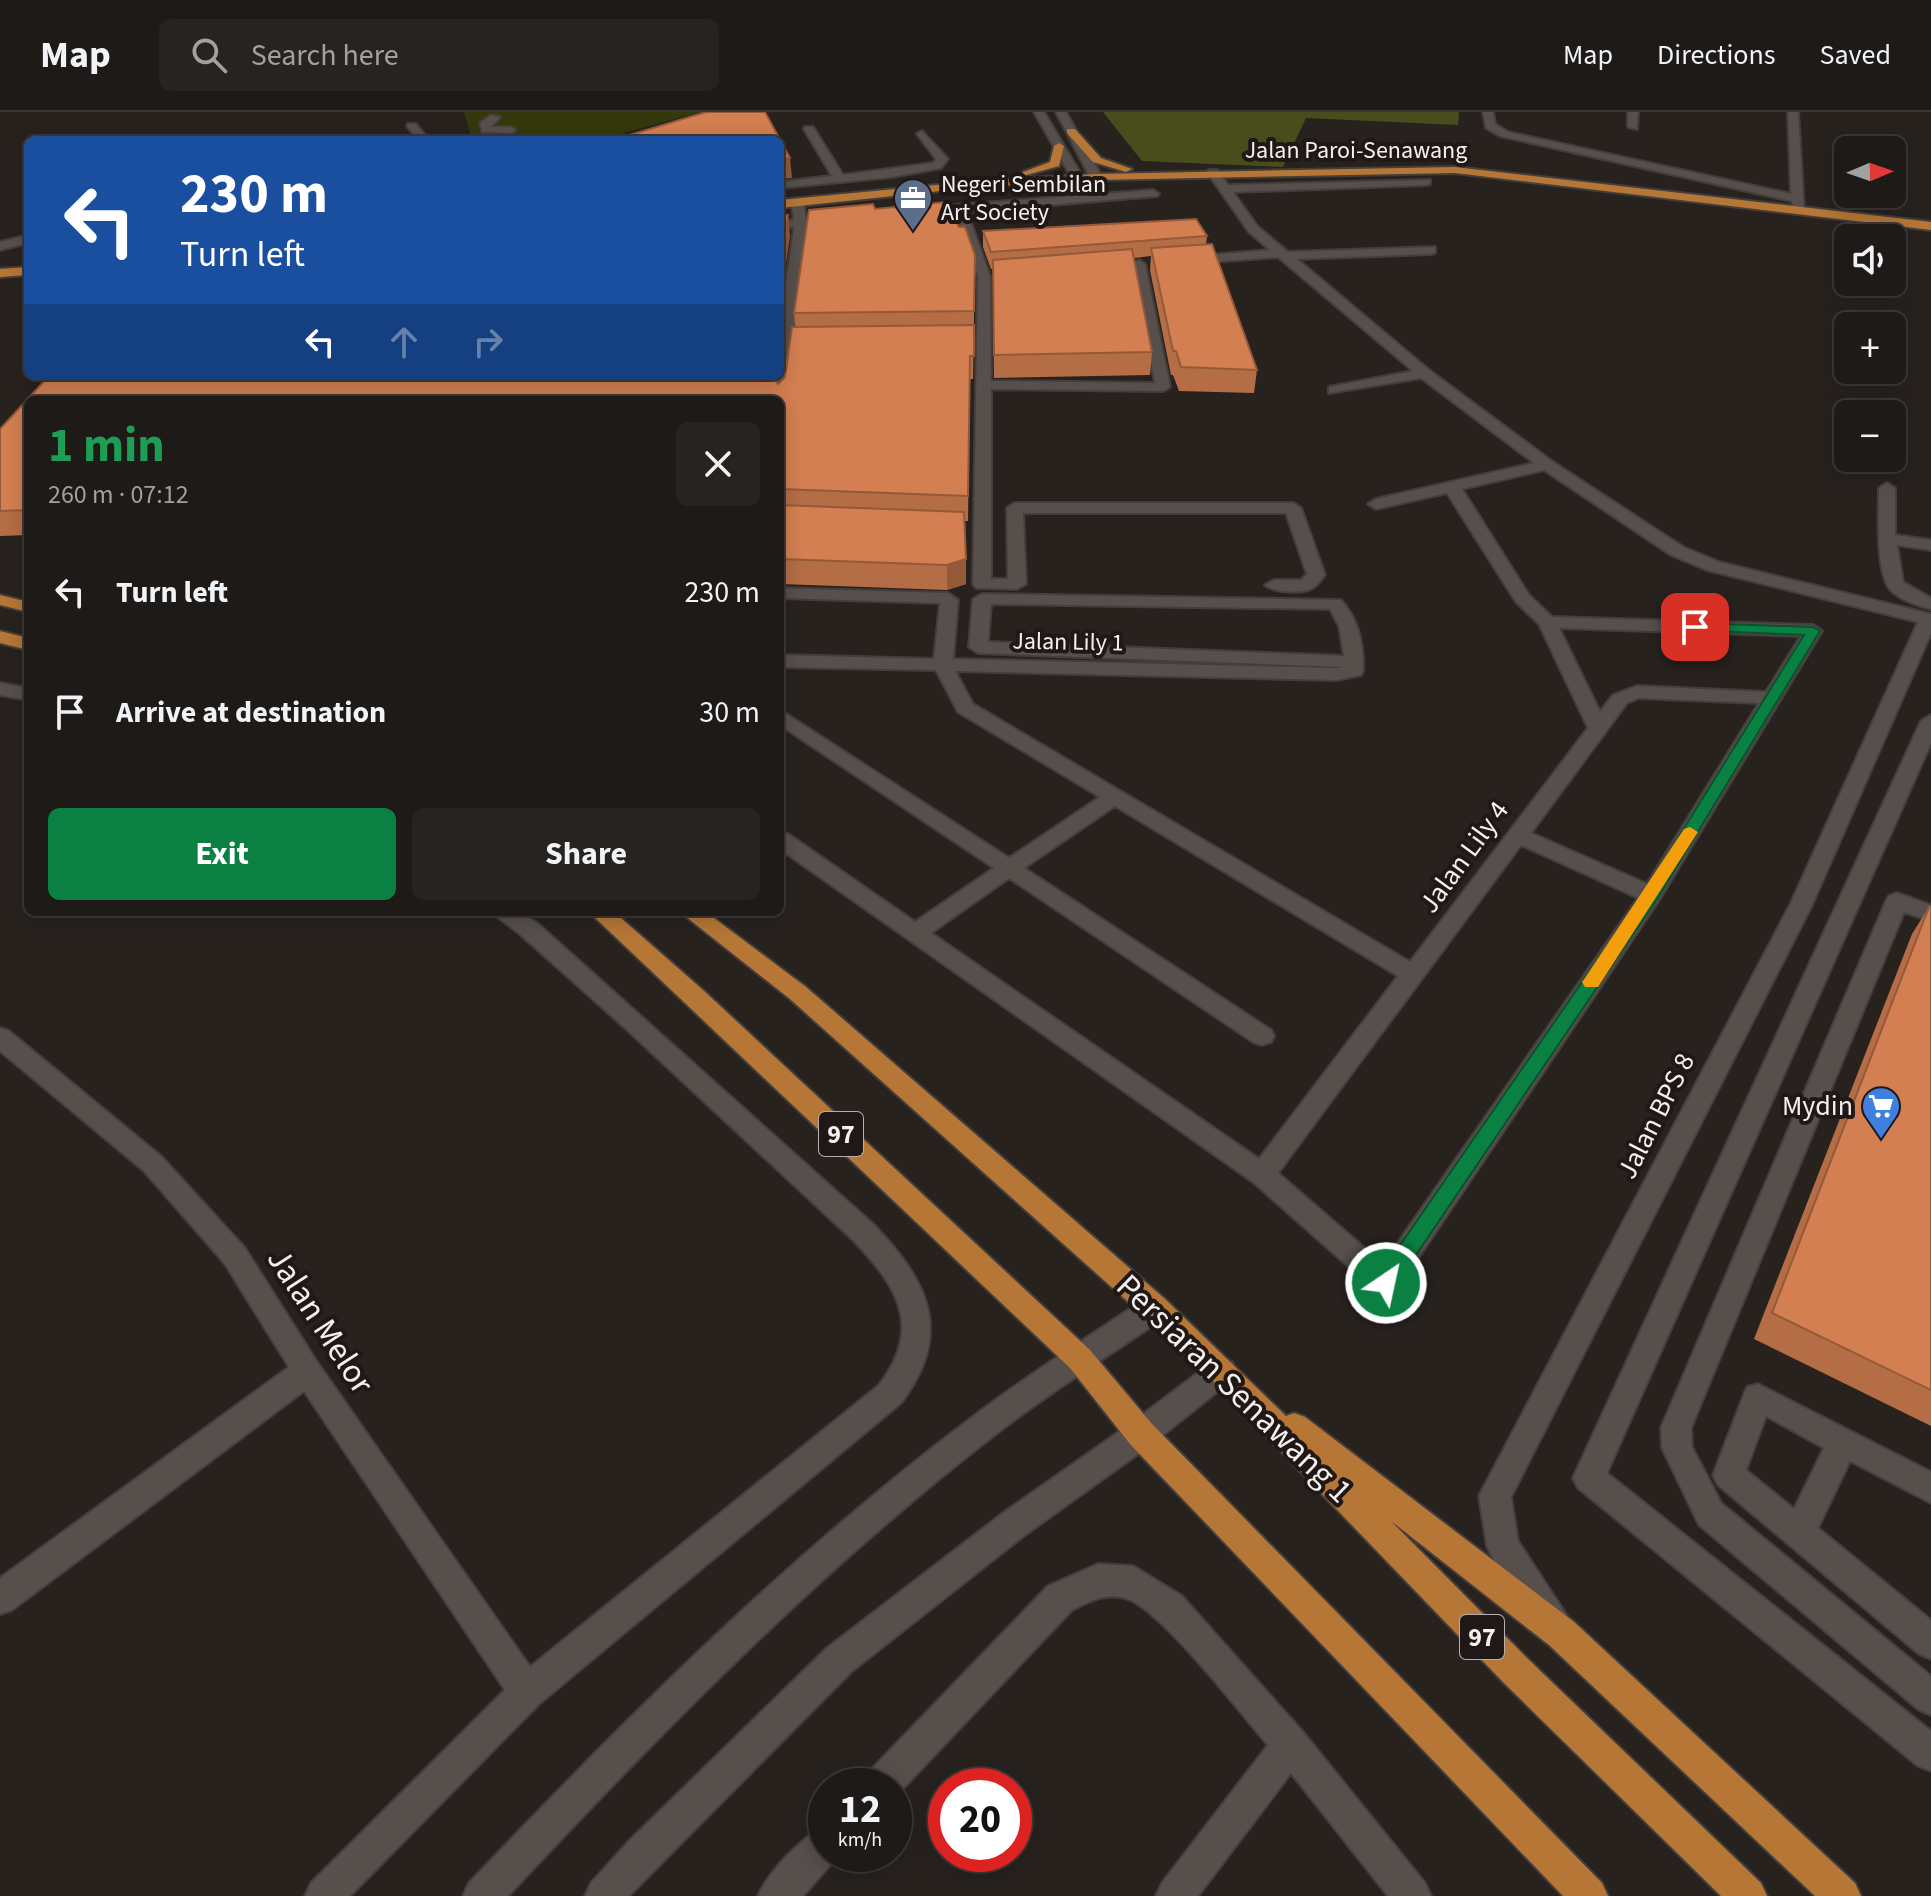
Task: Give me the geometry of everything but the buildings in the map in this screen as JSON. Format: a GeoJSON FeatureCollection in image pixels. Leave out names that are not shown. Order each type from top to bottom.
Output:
{"type":"FeatureCollection","features":[{"type":"Feature","properties":{"kind":"main road"},"geometry":{"type":"LineString","coordinates":[[1071,131],[1097,160],[1107,164],[1154,171],[1238,172]]}},
{"type":"Feature","properties":{"kind":"main road"},"geometry":{"type":"LineString","coordinates":[[906,193],[944,184],[1043,171],[1055,164],[1059,146]]}},
{"type":"Feature","properties":{"kind":"main road","name":"Jalan Paroi-Senawang"},"geometry":{"type":"LineString","coordinates":[[784,204],[1077,178],[1213,172],[1415,170],[1489,173],[1798,205],[1931,226]]}},
{"type":"Feature","properties":{"kind":"main road"},"geometry":{"type":"LineString","coordinates":[[0,273],[24,271]]}},
{"type":"Feature","properties":{"kind":"main road"},"geometry":{"type":"LineString","coordinates":[[0,600],[24,606]]}},
{"type":"Feature","properties":{"kind":"main road"},"geometry":{"type":"LineString","coordinates":[[0,637],[24,643]]}},
{"type":"Feature","properties":{"kind":"main road","name":"97"},"geometry":{"type":"LineString","coordinates":[[605,916],[707,1007],[1080,1359],[1141,1434],[1589,1896]]}},
{"type":"Feature","properties":{"kind":"main road","name":"Persiaran Senawang 1"},"geometry":{"type":"LineString","coordinates":[[696,916],[798,993],[1155,1308],[1222,1371],[1517,1672],[1748,1896]]}},
{"type":"Feature","properties":{"kind":"main road"},"geometry":{"type":"LineString","coordinates":[[1222,1371],[1561,1633],[1842,1896]]}},
{"type":"Feature","properties":{"kind":"street"},"geometry":{"type":"LineString","coordinates":[[1039,112],[1077,178]]}},
{"type":"Feature","properties":{"kind":"street"},"geometry":{"type":"LineString","coordinates":[[1061,112],[1096,177]]}},
{"type":"Feature","properties":{"kind":"street"},"geometry":{"type":"LineString","coordinates":[[1488,112],[1490,126],[1504,134],[1798,205],[1793,112]]}},
{"type":"Feature","properties":{"kind":"street"},"geometry":{"type":"LineString","coordinates":[[1633,112],[1633,127]]}},
{"type":"Feature","properties":{"kind":"street"},"geometry":{"type":"LineString","coordinates":[[412,126],[421,136]]}},
{"type":"Feature","properties":{"kind":"street"},"geometry":{"type":"LineString","coordinates":[[809,129],[840,180]]}},
{"type":"Feature","properties":{"kind":"street"},"geometry":{"type":"LineString","coordinates":[[784,185],[937,166],[942,159],[922,134]]}},
{"type":"Feature","properties":{"kind":"street"},"geometry":{"type":"LineString","coordinates":[[1213,172],[1253,229],[1424,373],[1547,465],[1695,561],[1930,614]]}},
{"type":"Feature","properties":{"kind":"street"},"geometry":{"type":"LineString","coordinates":[[1225,189],[1426,182]]}},
{"type":"Feature","properties":{"kind":"street"},"geometry":{"type":"LineString","coordinates":[[928,212],[1153,194]]}},
{"type":"Feature","properties":{"kind":"street"},"geometry":{"type":"LineString","coordinates":[[784,377],[794,343],[786,304],[801,223],[797,202]]}},
{"type":"Feature","properties":{"kind":"street"},"geometry":{"type":"LineString","coordinates":[[960,209],[992,275],[976,342],[983,385],[975,529],[982,591],[978,647],[1354,667],[1344,612],[1335,604],[982,591]]}},
{"type":"Feature","properties":{"kind":"street"},"geometry":{"type":"LineString","coordinates":[[784,225],[849,219]]}},
{"type":"Feature","properties":{"kind":"street"},"geometry":{"type":"LineString","coordinates":[[11,228],[24,227]]}},
{"type":"Feature","properties":{"kind":"street"},"geometry":{"type":"LineString","coordinates":[[0,246],[24,240]]}},
{"type":"Feature","properties":{"kind":"street"},"geometry":{"type":"LineString","coordinates":[[1170,262],[1431,250]]}},
{"type":"Feature","properties":{"kind":"street"},"geometry":{"type":"LineString","coordinates":[[983,385],[1163,387],[1139,264]]}},
{"type":"Feature","properties":{"kind":"street"},"geometry":{"type":"LineString","coordinates":[[1334,390],[1424,373]]}},
{"type":"Feature","properties":{"kind":"street"},"geometry":{"type":"LineString","coordinates":[[1376,504],[1547,465]]}},
{"type":"Feature","properties":{"kind":"street"},"geometry":{"type":"LineString","coordinates":[[1452,487],[1522,598],[1547,622],[1598,728]]}},
{"type":"Feature","properties":{"kind":"street"},"geometry":{"type":"LineString","coordinates":[[1887,488],[1887,539],[1895,584],[1930,614]]}},
{"type":"Feature","properties":{"kind":"street"},"geometry":{"type":"LineString","coordinates":[[982,591],[1017,584],[1306,585],[1316,575],[1293,508],[1015,508],[1017,584]]}},
{"type":"Feature","properties":{"kind":"street"},"geometry":{"type":"LineString","coordinates":[[1887,539],[1931,545]]}},
{"type":"Feature","properties":{"kind":"street"},"geometry":{"type":"LineString","coordinates":[[784,593],[942,597],[949,600],[943,666],[965,708],[1414,975]]}},
{"type":"Feature","properties":{"kind":"street","name":"Jalan BPS 8"},"geometry":{"type":"LineString","coordinates":[[1561,1633],[1503,1546],[1495,1496],[1801,905],[1930,614]]}},
{"type":"Feature","properties":{"kind":"street"},"geometry":{"type":"LineString","coordinates":[[784,842],[1262,1175],[1386,1283],[1651,895],[1813,631],[1547,622]]}},
{"type":"Feature","properties":{"kind":"street","name":"Jalan Lily 1"},"geometry":{"type":"LineString","coordinates":[[784,661],[1337,674],[1354,667]]}},
{"type":"Feature","properties":{"kind":"street"},"geometry":{"type":"LineString","coordinates":[[0,689],[24,693]]}},
{"type":"Feature","properties":{"kind":"street","name":"Jalan Lily 4"},"geometry":{"type":"LineString","coordinates":[[1262,1175],[1620,699],[1637,692],[1773,698]]}},
{"type":"Feature","properties":{"kind":"street"},"geometry":{"type":"LineString","coordinates":[[784,719],[1262,1036]]}},
{"type":"Feature","properties":{"kind":"street"},"geometry":{"type":"LineString","coordinates":[[1931,721],[1589,1478],[1931,1753]]}},
{"type":"Feature","properties":{"kind":"street"},"geometry":{"type":"LineString","coordinates":[[914,933],[1113,798]]}},
{"type":"Feature","properties":{"kind":"street"},"geometry":{"type":"LineString","coordinates":[[1517,835],[1651,895]]}},
{"type":"Feature","properties":{"kind":"street"},"geometry":{"type":"LineString","coordinates":[[1931,913],[1897,901],[1676,1428],[1677,1448],[1710,1514],[1931,1698]]}},
{"type":"Feature","properties":{"kind":"street"},"geometry":{"type":"LineString","coordinates":[[324,1896],[527,1692],[890,1394],[908,1372],[918,1344],[909,1291],[877,1247],[709,1089],[529,929],[508,916]]}},
{"type":"Feature","properties":{"kind":"street","name":"Jalan Melor"},"geometry":{"type":"LineString","coordinates":[[0,1037],[153,1164],[235,1256],[307,1371],[527,1692]]}},
{"type":"Feature","properties":{"kind":"street"},"geometry":{"type":"LineString","coordinates":[[482,1896],[589,1781],[803,1578],[964,1441],[1155,1308]]}},
{"type":"Feature","properties":{"kind":"street"},"geometry":{"type":"LineString","coordinates":[[0,1598],[307,1371]]}},
{"type":"Feature","properties":{"kind":"street"},"geometry":{"type":"LineString","coordinates":[[604,1896],[641,1855],[839,1660],[1014,1524],[1141,1434],[1222,1371]]}},
{"type":"Feature","properties":{"kind":"street"},"geometry":{"type":"LineString","coordinates":[[1931,1488],[1758,1397],[1729,1475],[1931,1642]]}},
{"type":"Feature","properties":{"kind":"street"},"geometry":{"type":"LineString","coordinates":[[1799,1533],[1843,1442]]}},
{"type":"Feature","properties":{"kind":"street"},"geometry":{"type":"LineString","coordinates":[[898,1768],[1060,1598],[1098,1580],[1133,1582],[1170,1608],[1291,1744],[1412,1896]]}},
{"type":"Feature","properties":{"kind":"street"},"geometry":{"type":"LineString","coordinates":[[1175,1896],[1291,1744]]}},
{"type":"Feature","properties":{"kind":"street"},"geometry":{"type":"LineString","coordinates":[[777,1896],[808,1863]]}},
{"type":"Feature","properties":{"kind":"green space"},"geometry":{"type":"Polygon","coordinates":[[[464,112],[701,112],[613,136],[471,136],[464,112]]]}},
{"type":"Feature","properties":{"kind":"green space"},"geometry":{"type":"Polygon","coordinates":[[[1103,112],[1459,112],[1458,125],[1306,118],[1283,167],[1142,161],[1103,112]]]}},
{"type":"Feature","properties":{"kind":"slow traffic"},"geometry":{"type":"LineString","coordinates":[[1591,982],[1690,832]]}},
{"type":"Feature","properties":{"kind":"place","name":"Negeri Sembilan Art Society"},"geometry":{"type":"Point","coordinates":[913,232]}},
{"type":"Feature","properties":{"kind":"place","name":"Mydin"},"geometry":{"type":"Point","coordinates":[1881,1140]}},
{"type":"Feature","properties":{"kind":"route"},"geometry":{"type":"LineString","coordinates":[[1386,1283],[1651,895],[1813,631],[1695,627]]}}]}
